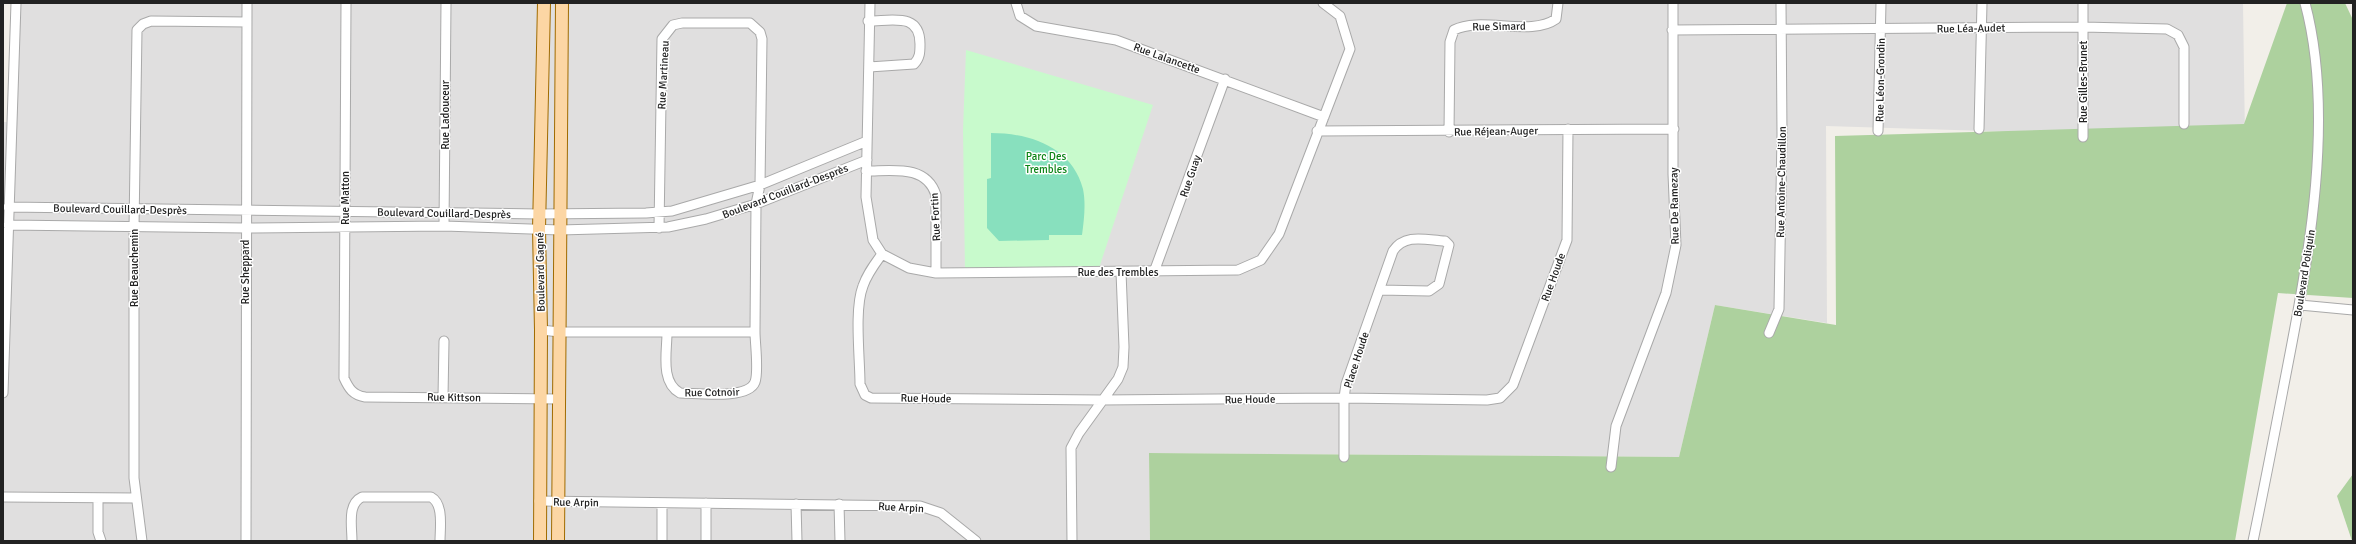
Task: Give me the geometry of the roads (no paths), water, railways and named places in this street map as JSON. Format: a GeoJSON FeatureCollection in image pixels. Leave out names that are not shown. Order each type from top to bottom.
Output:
{"type":"FeatureCollection","features":[{"type":"Feature","properties":{"kind":"main road","name":"Boulevard Gagné"},"geometry":{"type":"LineString","coordinates":[[540,541],[541,330],[539,214],[544,3]]}},
{"type":"Feature","properties":{"kind":"main road","name":"Boulevard Gagné"},"geometry":{"type":"LineString","coordinates":[[558,541],[562,3]]}},
{"type":"Feature","properties":{"kind":"street"},"geometry":{"type":"LineString","coordinates":[[3,393],[5,259],[8,225],[16,3]]}},
{"type":"Feature","properties":{"kind":"street","name":"Rue Sheppard"},"geometry":{"type":"LineString","coordinates":[[246,541],[245,228],[247,3]]}},
{"type":"Feature","properties":{"kind":"street","name":"Rue Matton"},"geometry":{"type":"LineString","coordinates":[[346,3],[344,378],[350,392]]}},
{"type":"Feature","properties":{"kind":"street","name":"Rue Ladouceur"},"geometry":{"type":"LineString","coordinates":[[444,226],[446,3]]}},
{"type":"Feature","properties":{"kind":"street"},"geometry":{"type":"LineString","coordinates":[[870,3],[868,21],[870,67],[866,171],[868,219],[873,240],[882,254]]}},
{"type":"Feature","properties":{"kind":"street","name":"Rue Lalancette"},"geometry":{"type":"LineString","coordinates":[[1016,3],[1020,16],[1036,26],[1116,40],[1225,79],[1324,117]]}},
{"type":"Feature","properties":{"kind":"street","name":"Rue des Trembles"},"geometry":{"type":"LineString","coordinates":[[882,254],[909,268],[936,273],[1238,270],[1261,260],[1279,234],[1317,131],[1324,117],[1350,49],[1340,16],[1323,3]]}},
{"type":"Feature","properties":{"kind":"street","name":"Rue Simard"},"geometry":{"type":"LineString","coordinates":[[1450,132],[1450,42],[1454,30],[1468,27],[1544,25],[1556,19],[1558,3]]}},
{"type":"Feature","properties":{"kind":"street","name":"Rue De Ramezay"},"geometry":{"type":"LineString","coordinates":[[1667,3],[1672,30]]}},
{"type":"Feature","properties":{"kind":"street","name":"Rue De Ramezay"},"geometry":{"type":"LineString","coordinates":[[1610,467],[1616,426],[1666,293],[1676,245],[1672,174],[1674,129],[1672,30],[1673,3]]}},
{"type":"Feature","properties":{"kind":"street","name":"Rue Antoine-Chaudillon"},"geometry":{"type":"LineString","coordinates":[[1769,333],[1779,309],[1782,134],[1781,3]]}},
{"type":"Feature","properties":{"kind":"street","name":"Rue Léon-Grondin"},"geometry":{"type":"LineString","coordinates":[[1878,131],[1881,3]]}},
{"type":"Feature","properties":{"kind":"street"},"geometry":{"type":"LineString","coordinates":[[1979,129],[1982,3]]}},
{"type":"Feature","properties":{"kind":"street","name":"Rue Gilles-Brunet"},"geometry":{"type":"LineString","coordinates":[[2083,3],[2083,137]]}},
{"type":"Feature","properties":{"kind":"street","name":"Boulevard Poliquin"},"geometry":{"type":"LineString","coordinates":[[2253,541],[2300,305],[2312,220],[2318,130],[2313,43],[2305,3]]}},
{"type":"Feature","properties":{"kind":"street","name":"Rue Beauchemin"},"geometry":{"type":"LineString","coordinates":[[142,541],[134,478],[134,210],[137,30],[143,24],[151,21],[247,22]]}},
{"type":"Feature","properties":{"kind":"street"},"geometry":{"type":"LineString","coordinates":[[868,21],[907,21],[914,24],[920,33],[920,54],[914,64],[870,67]]}},
{"type":"Feature","properties":{"kind":"street","name":"Rue Martineau"},"geometry":{"type":"LineString","coordinates":[[659,228],[662,39],[673,25],[750,23],[760,32],[762,39],[760,185]]}},
{"type":"Feature","properties":{"kind":"street","name":"Rue Léa-Audet"},"geometry":{"type":"LineString","coordinates":[[1672,30],[1982,27],[2167,29],[2178,35],[2184,47],[2184,124]]}},
{"type":"Feature","properties":{"kind":"street","name":"Rue Guay"},"geometry":{"type":"LineString","coordinates":[[1154,272],[1225,79]]}},
{"type":"Feature","properties":{"kind":"street","name":"Rue Réjean-Auger"},"geometry":{"type":"LineString","coordinates":[[1317,131],[1450,132],[1674,129]]}},
{"type":"Feature","properties":{"kind":"street","name":"Rue Houde"},"geometry":{"type":"LineString","coordinates":[[882,254],[870,271],[862,287],[860,301],[860,384],[865,395],[871,398],[1102,400],[1344,398],[1487,400],[1500,398],[1508,392],[1513,385],[1566,240],[1568,130]]}},
{"type":"Feature","properties":{"kind":"street","name":"Boulevard Couillard-Desprès"},"geometry":{"type":"LineString","coordinates":[[8,207],[344,212],[444,211],[539,214],[659,212],[760,185],[867,140]]}},
{"type":"Feature","properties":{"kind":"street","name":"Boulevard Couillard-Desprès"},"geometry":{"type":"LineString","coordinates":[[8,225],[245,228],[444,226],[560,230],[659,228],[706,219],[756,204],[867,160]]}},
{"type":"Feature","properties":{"kind":"street","name":"Rue Fortin"},"geometry":{"type":"LineString","coordinates":[[866,171],[916,172],[923,176],[934,188],[936,195],[936,273]]}},
{"type":"Feature","properties":{"kind":"street","name":"Rue Cotnoir"},"geometry":{"type":"LineString","coordinates":[[667,333],[667,381],[672,389],[680,393],[740,394],[750,390],[755,381],[756,204],[760,185]]}},
{"type":"Feature","properties":{"kind":"street","name":"Place Houde"},"geometry":{"type":"LineString","coordinates":[[1344,456],[1344,398],[1346,384],[1393,251],[1403,240],[1445,241],[1449,245],[1439,284],[1436,288],[1429,291],[1380,290]]}},
{"type":"Feature","properties":{"kind":"street"},"geometry":{"type":"LineString","coordinates":[[1072,541],[1072,448],[1079,433],[1118,379],[1122,367],[1124,347],[1121,272]]}},
{"type":"Feature","properties":{"kind":"street"},"geometry":{"type":"LineString","coordinates":[[2300,305],[2353,310]]}},
{"type":"Feature","properties":{"kind":"street"},"geometry":{"type":"LineString","coordinates":[[541,330],[560,332],[667,333],[755,332]]}},
{"type":"Feature","properties":{"kind":"street"},"geometry":{"type":"LineString","coordinates":[[443,397],[444,341]]}},
{"type":"Feature","properties":{"kind":"street","name":"Rue Kittson"},"geometry":{"type":"LineString","coordinates":[[350,392],[365,397],[560,399]]}},
{"type":"Feature","properties":{"kind":"street"},"geometry":{"type":"LineString","coordinates":[[3,496],[136,498]]}},
{"type":"Feature","properties":{"kind":"street"},"geometry":{"type":"LineString","coordinates":[[352,541],[352,506],[355,500],[362,497],[431,497],[439,505],[440,541]]}},
{"type":"Feature","properties":{"kind":"street"},"geometry":{"type":"LineString","coordinates":[[98,498],[98,532],[101,541]]}},
{"type":"Feature","properties":{"kind":"street","name":"Rue Arpin"},"geometry":{"type":"LineString","coordinates":[[539,501],[839,504],[925,507],[951,520],[976,541]]}},
{"type":"Feature","properties":{"kind":"street"},"geometry":{"type":"LineString","coordinates":[[662,503],[662,541]]}},
{"type":"Feature","properties":{"kind":"street"},"geometry":{"type":"LineString","coordinates":[[706,503],[706,541]]}},
{"type":"Feature","properties":{"kind":"street"},"geometry":{"type":"LineString","coordinates":[[796,504],[797,541]]}},
{"type":"Feature","properties":{"kind":"street"},"geometry":{"type":"LineString","coordinates":[[839,504],[840,541]]}},
{"type":"Feature","properties":{"kind":"park label","name":"Parc Des Trembles"},"geometry":{"type":"Point","coordinates":[1046,162]}}]}
